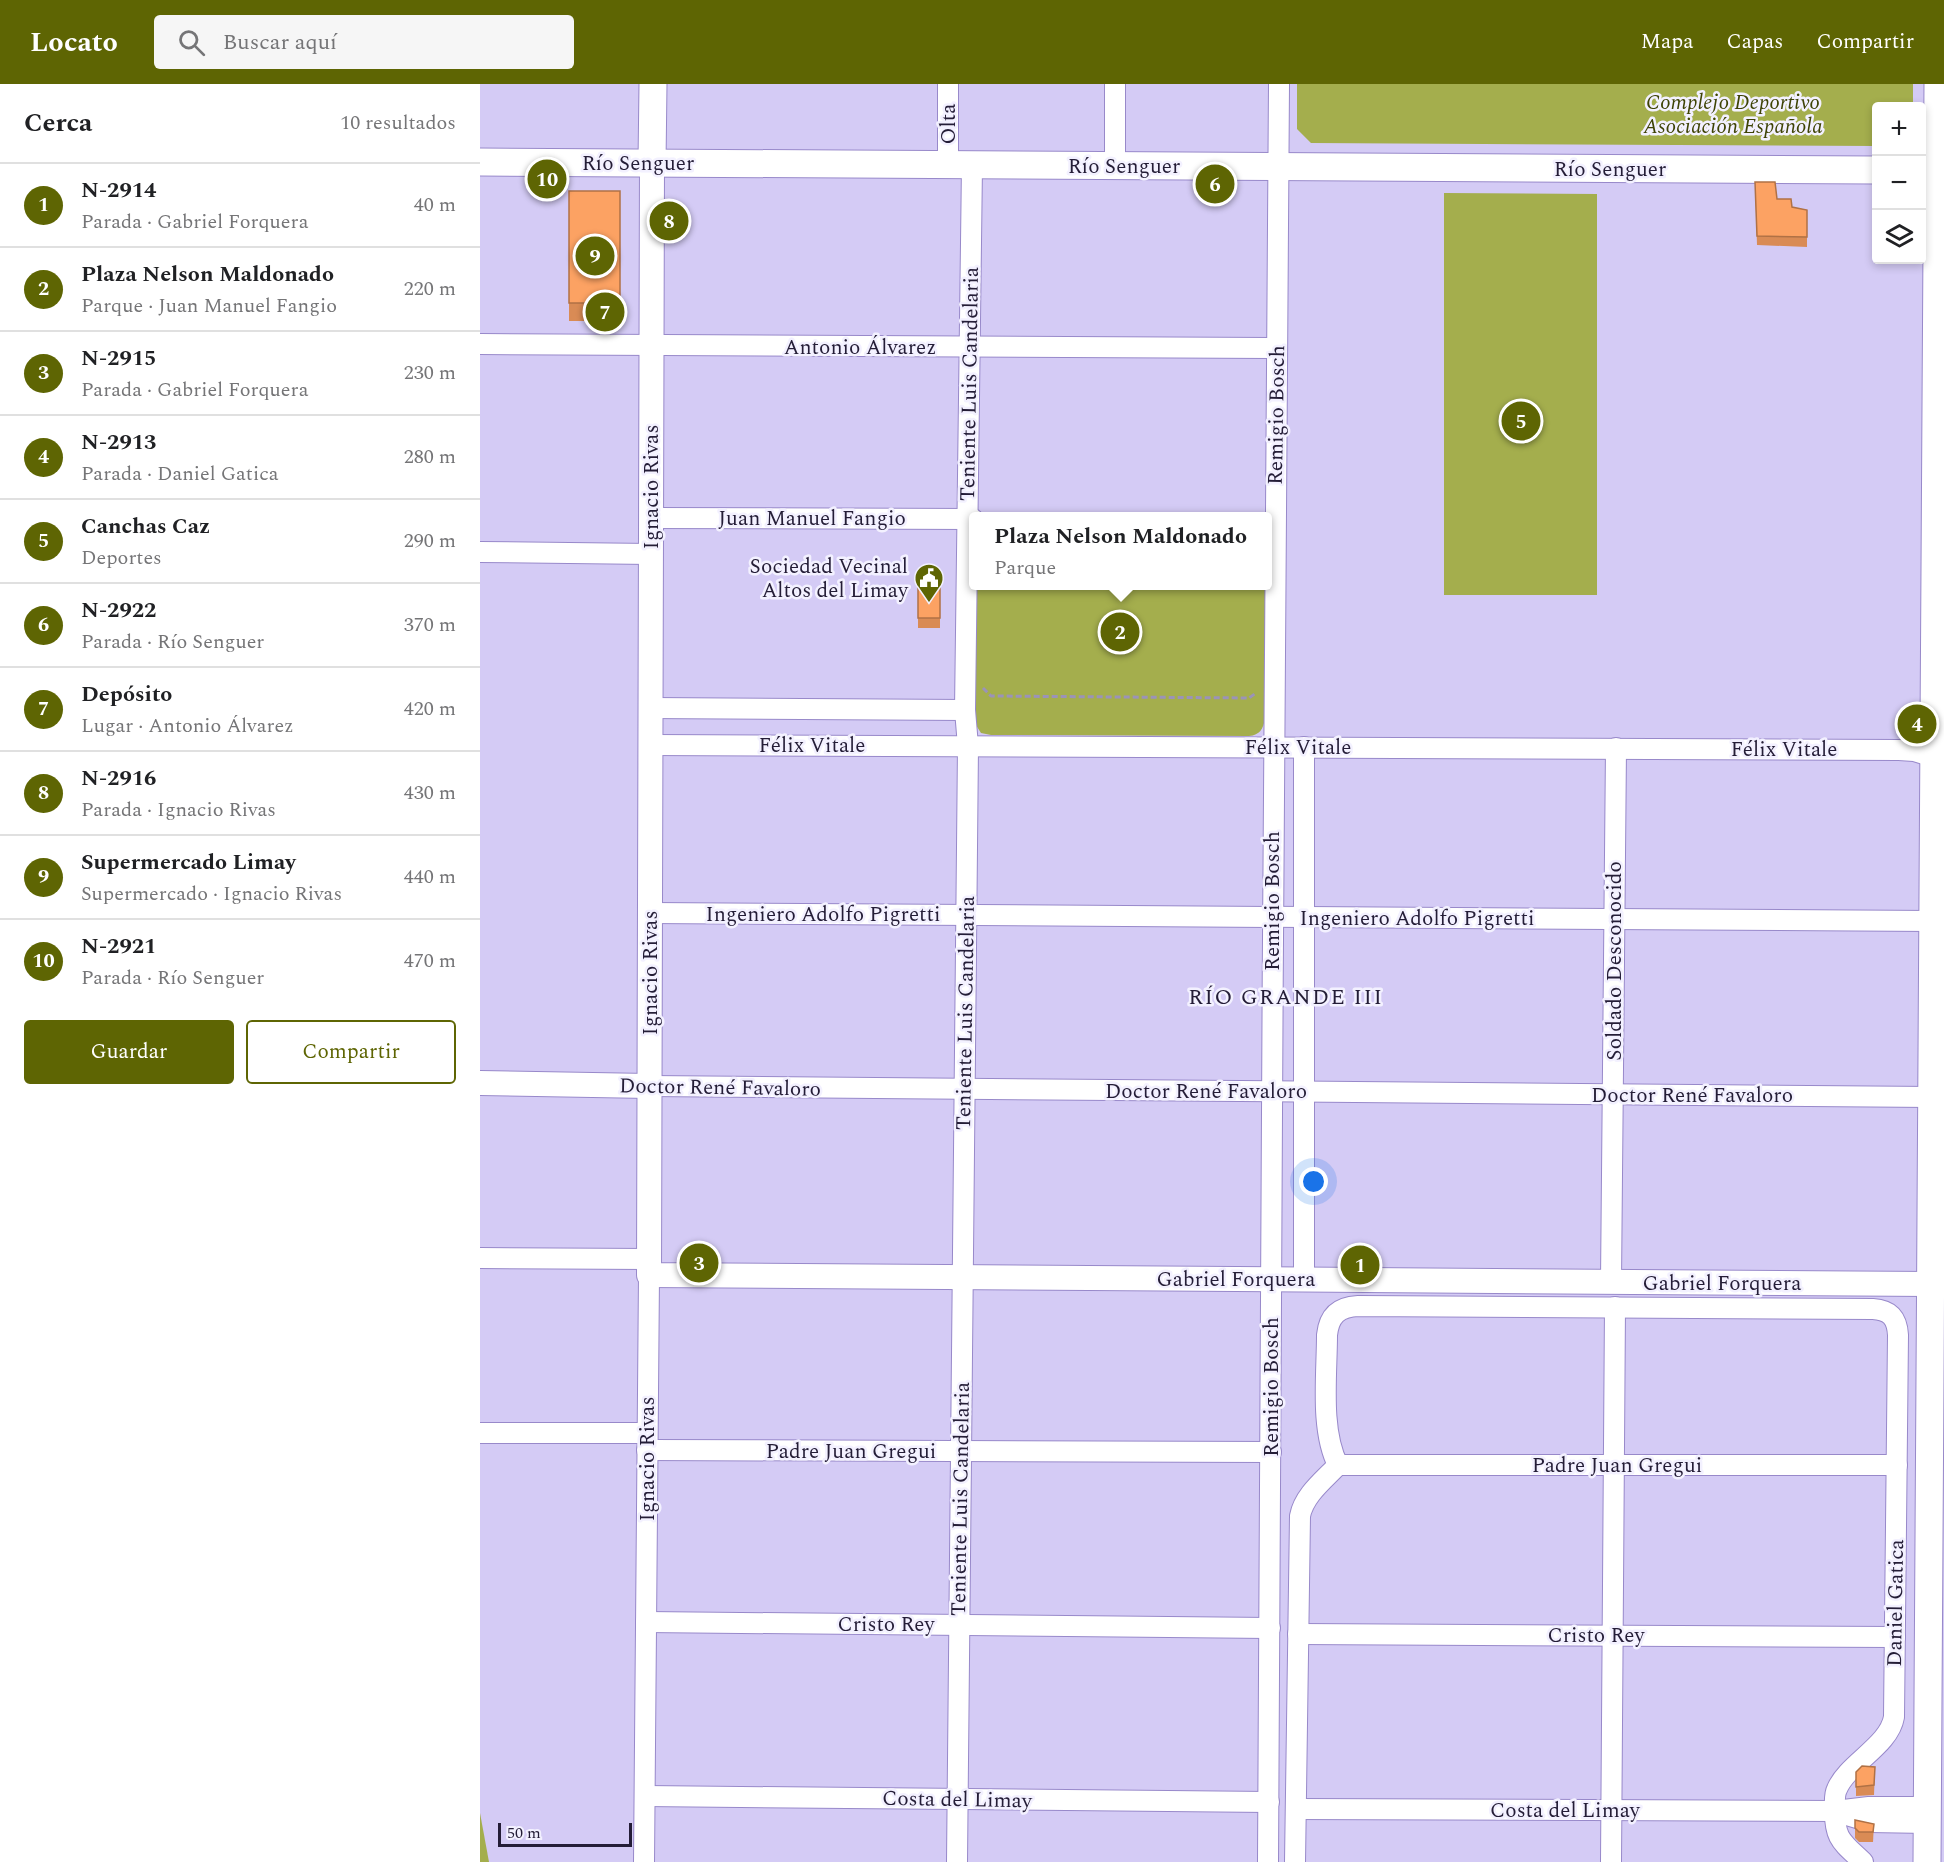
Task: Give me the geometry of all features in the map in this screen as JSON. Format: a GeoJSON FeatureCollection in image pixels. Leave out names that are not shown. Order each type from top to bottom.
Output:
{"type":"FeatureCollection","features":[{"type":"Feature","properties":{"kind":"main road","name":"Ignacio Rivas"},"geometry":{"type":"LineString","coordinates":[[652,163],[653,84]]}},
{"type":"Feature","properties":{"kind":"main road","name":"Daniel Gatica"},"geometry":{"type":"LineString","coordinates":[[1927,1862],[1931,1284],[1937,1236],[1932,1097],[1933,921],[1939,758],[1940,372],[1934,171],[1938,84]]}},
{"type":"Feature","properties":{"kind":"main road","name":"Río Senguer"},"geometry":{"type":"LineString","coordinates":[[480,162],[1872,170]]}},
{"type":"Feature","properties":{"kind":"street","name":"Olta"},"geometry":{"type":"LineString","coordinates":[[948,84],[960,165]]}},
{"type":"Feature","properties":{"kind":"street"},"geometry":{"type":"LineString","coordinates":[[1115,84],[1115,166]]}},
{"type":"Feature","properties":{"kind":"street","name":"Remigio Bosch"},"geometry":{"type":"LineString","coordinates":[[1271,512],[1277,348],[1280,84]]}},
{"type":"Feature","properties":{"kind":"street","name":"Ignacio Rivas"},"geometry":{"type":"LineString","coordinates":[[644,1862],[649,1267],[652,163]]}},
{"type":"Feature","properties":{"kind":"street","name":"Teniente Luis Candelaria"},"geometry":{"type":"LineString","coordinates":[[960,165],[970,347],[970,512]]}},
{"type":"Feature","properties":{"kind":"street","name":"Antonio Álvarez"},"geometry":{"type":"LineString","coordinates":[[480,344],[1277,348]]}},
{"type":"Feature","properties":{"kind":"street","name":"Juan Manuel Fangio"},"geometry":{"type":"LineString","coordinates":[[651,518],[969,519]]}},
{"type":"Feature","properties":{"kind":"street","name":"Teniente Luis Candelaria"},"geometry":{"type":"LineString","coordinates":[[957,1862],[968,746],[964,710],[969,551]]}},
{"type":"Feature","properties":{"kind":"street"},"geometry":{"type":"LineString","coordinates":[[480,552],[651,554]]}},
{"type":"Feature","properties":{"kind":"street","name":"Remigio Bosch"},"geometry":{"type":"LineString","coordinates":[[1268,1862],[1272,1280],[1271,590]]}},
{"type":"Feature","properties":{"kind":"street","name":"Félix Vitale"},"geometry":{"type":"LineString","coordinates":[[651,708],[964,710]]}},
{"type":"Feature","properties":{"kind":"street","name":"Félix Vitale"},"geometry":{"type":"LineString","coordinates":[[651,745],[1899,750],[1939,758]]}},
{"type":"Feature","properties":{"kind":"street","name":"Remigio Bosch"},"geometry":{"type":"LineString","coordinates":[[1304,747],[1304,1280]]}},
{"type":"Feature","properties":{"kind":"street","name":"Soldado Desconocido"},"geometry":{"type":"LineString","coordinates":[[1611,1282],[1616,748]]}},
{"type":"Feature","properties":{"kind":"street","name":"Ingeniero Adolfo Pigretti"},"geometry":{"type":"LineString","coordinates":[[650,913],[1933,921]]}},
{"type":"Feature","properties":{"kind":"street","name":"Doctor René Favaloro"},"geometry":{"type":"LineString","coordinates":[[480,1083],[1932,1097]]}},
{"type":"Feature","properties":{"kind":"street","name":"Gabriel Forquera"},"geometry":{"type":"LineString","coordinates":[[480,1258],[649,1267],[963,1278],[1931,1284]]}},
{"type":"Feature","properties":{"kind":"street","name":"Gabriel Forquera"},"geometry":{"type":"LineString","coordinates":[[1338,1465],[1329,1445],[1327,1429],[1327,1335],[1330,1320],[1345,1307],[1873,1309],[1891,1314]]}},
{"type":"Feature","properties":{"kind":"street"},"geometry":{"type":"LineString","coordinates":[[1611,1862],[1615,1307]]}},
{"type":"Feature","properties":{"kind":"street","name":"Daniel Gatica"},"geometry":{"type":"LineString","coordinates":[[1863,1862],[1837,1834],[1834,1811],[1835,1793],[1840,1783],[1887,1733],[1893,1722],[1898,1335],[1897,1324],[1891,1314]]}},
{"type":"Feature","properties":{"kind":"street","name":"Padre Juan Gregui"},"geometry":{"type":"LineString","coordinates":[[480,1433],[648,1442],[961,1451],[1271,1452]]}},
{"type":"Feature","properties":{"kind":"street"},"geometry":{"type":"LineString","coordinates":[[1295,1862],[1299,1525],[1301,1509],[1338,1465]]}},
{"type":"Feature","properties":{"kind":"street","name":"Padre Juan Gregui"},"geometry":{"type":"LineString","coordinates":[[1338,1465],[1897,1465]]}},
{"type":"Feature","properties":{"kind":"street","name":"Cristo Rey"},"geometry":{"type":"LineString","coordinates":[[646,1622],[1270,1628]]}},
{"type":"Feature","properties":{"kind":"street","name":"Cristo Rey"},"geometry":{"type":"LineString","coordinates":[[1298,1634],[1895,1637]]}},
{"type":"Feature","properties":{"kind":"street","name":"Costa del Limay"},"geometry":{"type":"LineString","coordinates":[[645,1796],[1269,1802]]}},
{"type":"Feature","properties":{"kind":"street","name":"Costa del Limay"},"geometry":{"type":"LineString","coordinates":[[1296,1809],[1834,1811],[1870,1822],[1927,1815]]}},
{"type":"Feature","properties":{"kind":"path"},"geometry":{"type":"LineString","coordinates":[[980,686],[991,696],[1249,698],[1260,689]]}},
{"type":"Feature","properties":{"kind":"green space","name":"Complejo Deportivo Asociación Española"},"geometry":{"type":"Polygon","coordinates":[[[1297,84],[1913,84],[1913,102],[1872,102],[1872,146],[1311,143],[1297,129],[1297,84]]]}},
{"type":"Feature","properties":{"kind":"green space"},"geometry":{"type":"Polygon","coordinates":[[[1444,193],[1597,194],[1597,595],[1444,595],[1444,193]]]}},
{"type":"Feature","properties":{"kind":"green space"},"geometry":{"type":"Polygon","coordinates":[[[975,590],[1266,590],[1265,719],[1262,729],[1256,734],[1249,736],[991,735],[981,733],[974,722],[975,590]]]}},
{"type":"Feature","properties":{"kind":"green space"},"geometry":{"type":"Polygon","coordinates":[[[480,1813],[489,1862],[480,1862],[480,1813]]]}},
{"type":"Feature","properties":{"kind":"building"},"geometry":{"type":"Polygon","coordinates":[[[1755,182],[1775,182],[1777,199],[1791,199],[1792,207],[1807,210],[1807,237],[1757,236],[1755,182]]]}},
{"type":"Feature","properties":{"kind":"building"},"geometry":{"type":"Polygon","coordinates":[[[569,191],[620,191],[620,303],[569,303],[569,191]]]}},
{"type":"Feature","properties":{"kind":"building","name":"Sociedad Vecinal Altos del Limay"},"geometry":{"type":"Polygon","coordinates":[[[918,570],[940,570],[940,618],[918,618],[918,570]]]}},
{"type":"Feature","properties":{"kind":"building"},"geometry":{"type":"Polygon","coordinates":[[[1862,1766],[1875,1767],[1874,1785],[1856,1787],[1856,1772],[1862,1766]]]}},
{"type":"Feature","properties":{"kind":"building"},"geometry":{"type":"Polygon","coordinates":[[[1855,1820],[1874,1824],[1873,1832],[1859,1832],[1855,1828],[1855,1820]]]}},
{"type":"Feature","properties":{"kind":"place","name":"N-2921"},"geometry":{"type":"Point","coordinates":[547,179]}},
{"type":"Feature","properties":{"kind":"place","name":"N-2922"},"geometry":{"type":"Point","coordinates":[1215,184]}},
{"type":"Feature","properties":{"kind":"place","name":"N-2916"},"geometry":{"type":"Point","coordinates":[669,221]}},
{"type":"Feature","properties":{"kind":"place","name":"Supermercado Limay"},"geometry":{"type":"Point","coordinates":[595,256]}},
{"type":"Feature","properties":{"kind":"place","name":"Depósito"},"geometry":{"type":"Point","coordinates":[605,312]}},
{"type":"Feature","properties":{"kind":"place","name":"Canchas Caz"},"geometry":{"type":"Point","coordinates":[1521,421]}},
{"type":"Feature","properties":{"kind":"place","name":"Sociedad Vecinal Altos del Limay"},"geometry":{"type":"Point","coordinates":[929,604]}},
{"type":"Feature","properties":{"kind":"place","name":"Plaza Nelson Maldonado"},"geometry":{"type":"Point","coordinates":[1120,632]}},
{"type":"Feature","properties":{"kind":"place","name":"N-2913"},"geometry":{"type":"Point","coordinates":[1917,724]}},
{"type":"Feature","properties":{"kind":"place","name":"N-2915"},"geometry":{"type":"Point","coordinates":[699,1263]}},
{"type":"Feature","properties":{"kind":"place","name":"N-2914"},"geometry":{"type":"Point","coordinates":[1360,1265]}},
{"type":"Feature","properties":{"kind":"district","name":"RÍO GRANDE III"},"geometry":{"type":"Point","coordinates":[1286,996]}}]}
